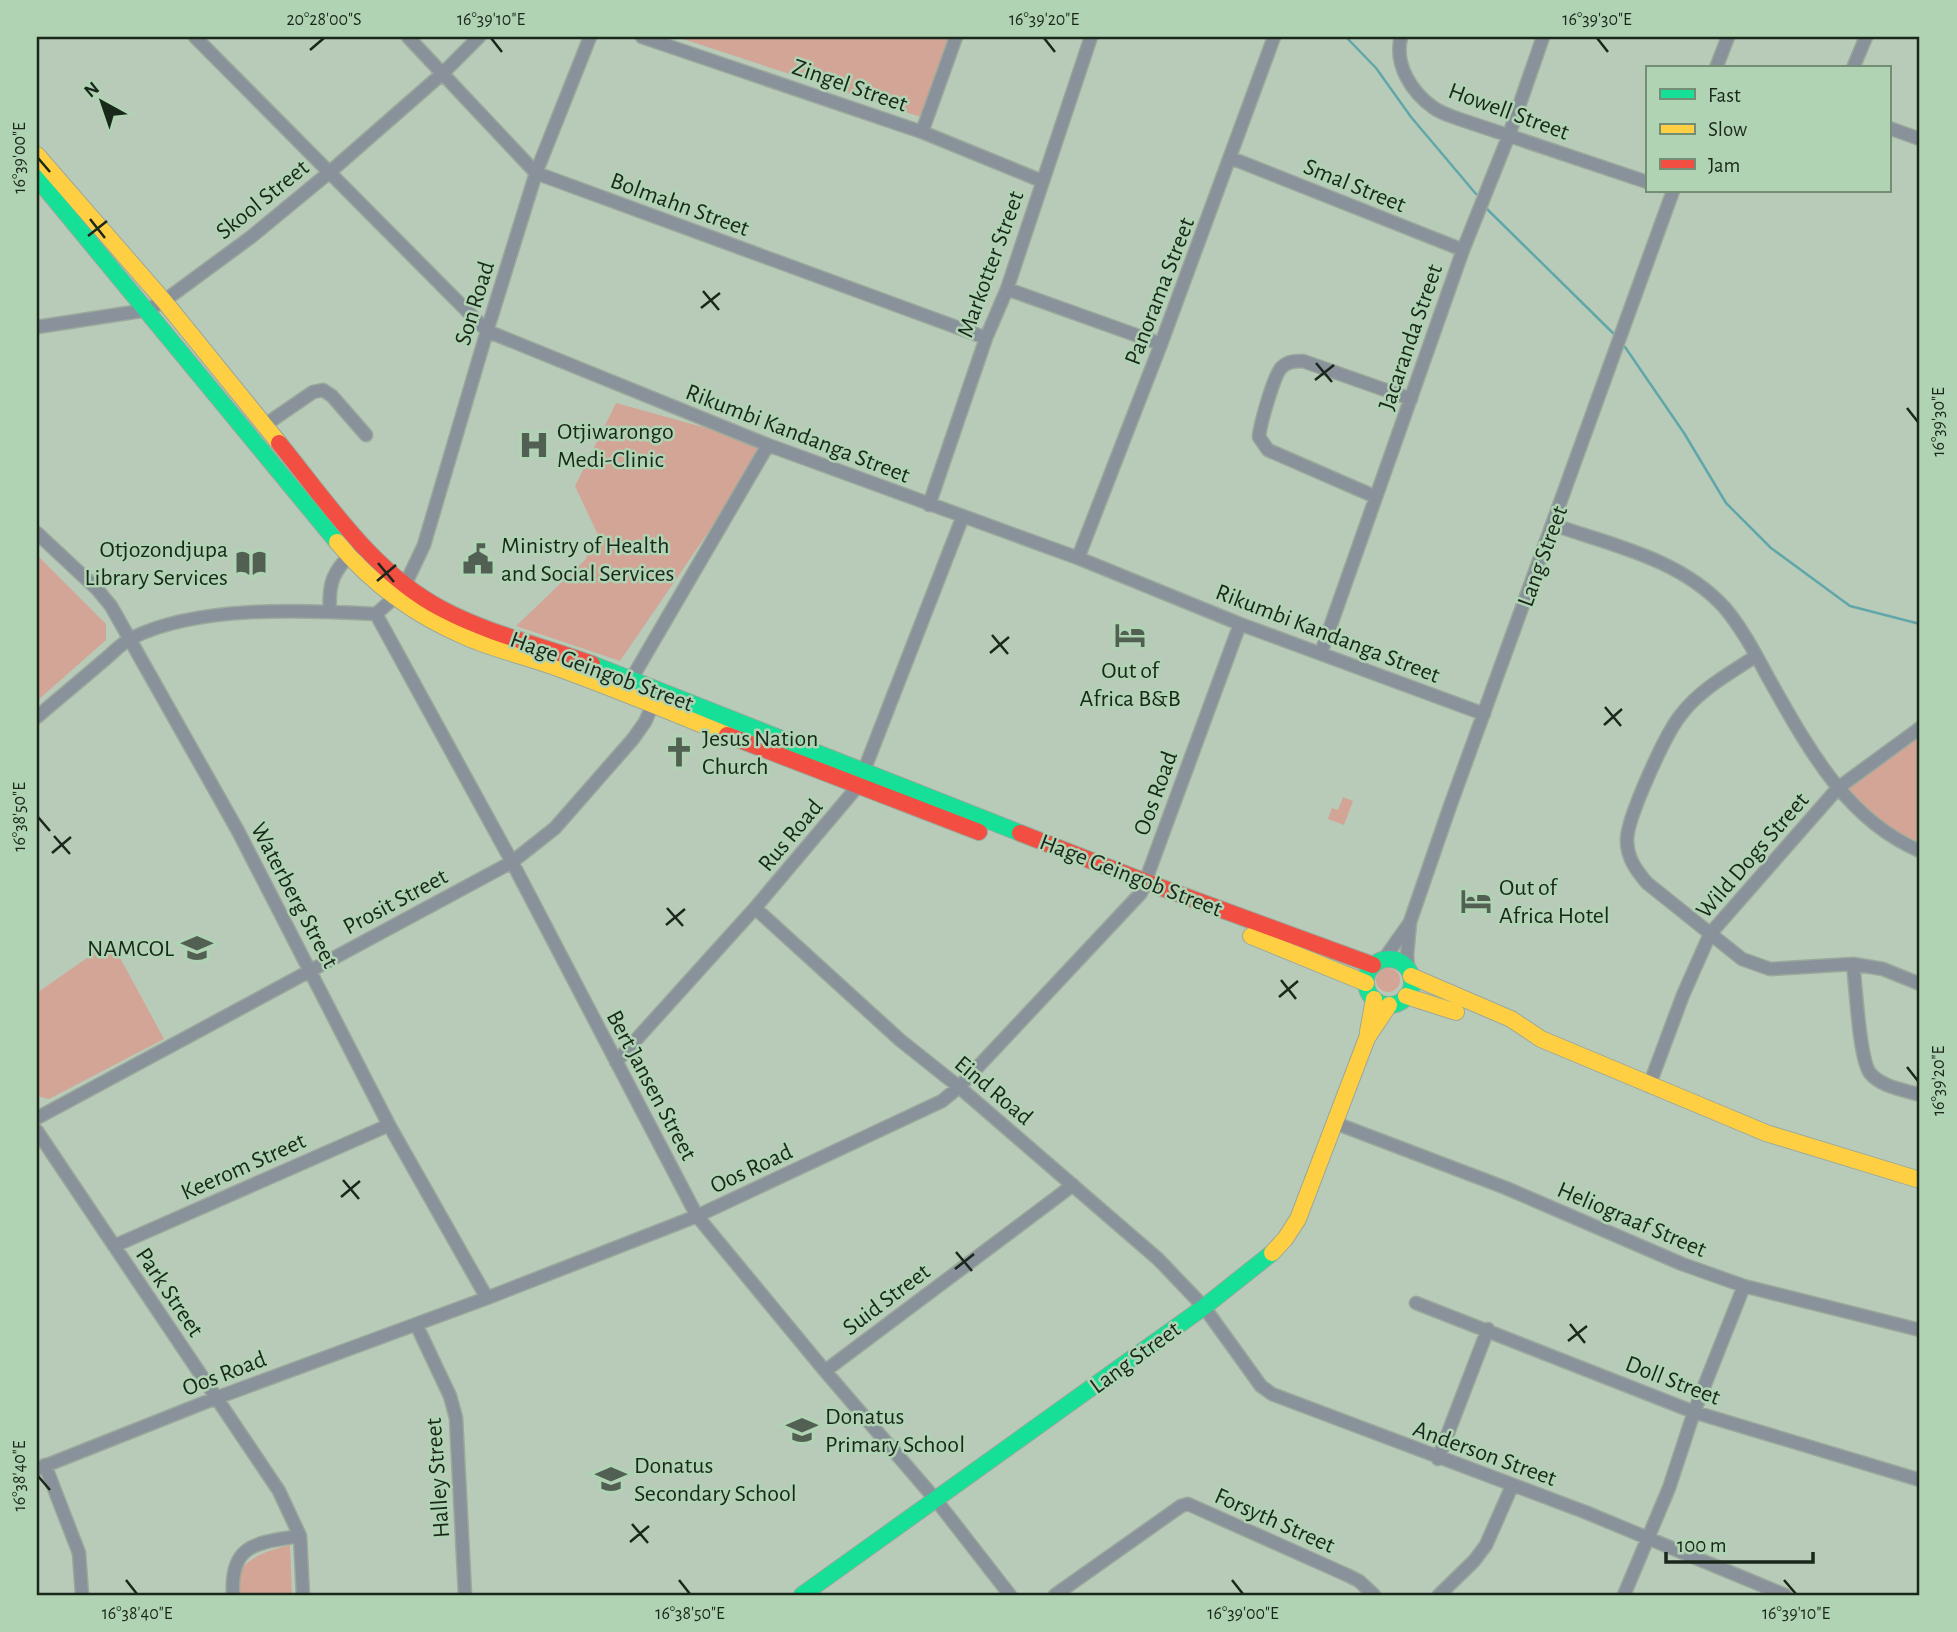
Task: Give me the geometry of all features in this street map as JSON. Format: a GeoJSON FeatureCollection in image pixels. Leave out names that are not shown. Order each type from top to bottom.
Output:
{"type":"FeatureCollection","features":[{"type":"Feature","properties":{"kind":"main road","name":"Hage Geingob Street"},"geometry":{"type":"LineString","coordinates":[[37,155],[111,252],[147,310],[356,550],[427,618],[466,637],[861,779],[1143,887],[1366,983]]}},
{"type":"Feature","properties":{"kind":"main road","name":"Hage Geingob Street"},"geometry":{"type":"LineString","coordinates":[[37,177],[164,301],[265,425],[325,512]]}},
{"type":"Feature","properties":{"kind":"main road","name":"Hage Geingob Street"},"geometry":{"type":"LineString","coordinates":[[400,591],[460,620],[632,678],[861,779]]}},
{"type":"Feature","properties":{"kind":"main road","name":"Hage Geingob Street"},"geometry":{"type":"LineString","coordinates":[[1143,887],[1378,962],[1398,960],[1410,972],[1441,992],[1516,1022],[1541,1039]]}},
{"type":"Feature","properties":{"kind":"main road"},"geometry":{"type":"LineString","coordinates":[[1378,962],[1367,973],[1366,983],[1381,1002],[1401,1001],[1406,996],[1410,990],[1410,972]]}},
{"type":"Feature","properties":{"kind":"main road"},"geometry":{"type":"LineString","coordinates":[[1406,996],[1444,1007],[1517,1035],[1541,1039],[1766,1133],[1920,1181]]}},
{"type":"Feature","properties":{"kind":"main road","name":"Lang Street"},"geometry":{"type":"LineString","coordinates":[[802,1595],[1204,1307],[1273,1252],[1294,1228],[1381,1002]]}},
{"type":"Feature","properties":{"kind":"street","name":"Rikumbi Kandanga Street"},"geometry":{"type":"LineString","coordinates":[[195,37],[331,171],[486,331],[768,445],[1078,558],[1240,624],[1484,714]]}},
{"type":"Feature","properties":{"kind":"street","name":"Bolmahn Street"},"geometry":{"type":"LineString","coordinates":[[408,37],[537,173],[986,338]]}},
{"type":"Feature","properties":{"kind":"street","name":"Skool Street"},"geometry":{"type":"LineString","coordinates":[[37,327],[147,310],[164,301],[251,237],[331,171],[443,73],[479,37]]}},
{"type":"Feature","properties":{"kind":"street","name":"Son Road"},"geometry":{"type":"LineString","coordinates":[[376,614],[400,591],[424,545],[486,331],[537,173],[590,37]]}},
{"type":"Feature","properties":{"kind":"street","name":"Zingel Street"},"geometry":{"type":"LineString","coordinates":[[642,37],[922,132],[1042,181]]}},
{"type":"Feature","properties":{"kind":"street"},"geometry":{"type":"LineString","coordinates":[[922,132],[956,37]]}},
{"type":"Feature","properties":{"kind":"street","name":"Markotter Street"},"geometry":{"type":"LineString","coordinates":[[929,505],[986,338],[1007,289],[1091,37]]}},
{"type":"Feature","properties":{"kind":"street","name":"Panorama Street"},"geometry":{"type":"LineString","coordinates":[[1078,558],[1231,158],[1274,37]]}},
{"type":"Feature","properties":{"kind":"street","name":"Howell Street"},"geometry":{"type":"LineString","coordinates":[[1401,37],[1398,50],[1404,74],[1417,93],[1435,108],[1460,119],[1646,182]]}},
{"type":"Feature","properties":{"kind":"street","name":"Jacaranda Street"},"geometry":{"type":"LineString","coordinates":[[1321,653],[1463,250],[1543,37]]}},
{"type":"Feature","properties":{"kind":"street"},"geometry":{"type":"LineString","coordinates":[[1719,66],[1728,37]]}},
{"type":"Feature","properties":{"kind":"street"},"geometry":{"type":"LineString","coordinates":[[1854,66],[1866,37]]}},
{"type":"Feature","properties":{"kind":"street"},"geometry":{"type":"LineString","coordinates":[[1890,128],[1920,139]]}},
{"type":"Feature","properties":{"kind":"street","name":"Smal Street"},"geometry":{"type":"LineString","coordinates":[[1231,158],[1463,250]]}},
{"type":"Feature","properties":{"kind":"street","name":"Lang Street"},"geometry":{"type":"LineString","coordinates":[[1410,972],[1407,955],[1410,922],[1673,192]]}},
{"type":"Feature","properties":{"kind":"street"},"geometry":{"type":"LineString","coordinates":[[1007,289],[1161,344]]}},
{"type":"Feature","properties":{"kind":"street"},"geometry":{"type":"LineString","coordinates":[[1376,497],[1268,450],[1259,437],[1260,425],[1280,368],[1289,362],[1303,361],[1411,399]]}},
{"type":"Feature","properties":{"kind":"street"},"geometry":{"type":"LineString","coordinates":[[265,425],[313,392],[323,390],[332,396],[366,435]]}},
{"type":"Feature","properties":{"kind":"street"},"geometry":{"type":"LineString","coordinates":[[632,678],[768,445]]}},
{"type":"Feature","properties":{"kind":"street","name":"Rus Road"},"geometry":{"type":"LineString","coordinates":[[615,1062],[755,908],[861,779],[963,516]]}},
{"type":"Feature","properties":{"kind":"street"},"geometry":{"type":"LineString","coordinates":[[1554,525],[1654,559],[1690,579],[1724,607],[1792,719],[1838,788],[1867,818],[1904,844],[1920,851]]}},
{"type":"Feature","properties":{"kind":"street","name":"Waterberg Street"},"geometry":{"type":"LineString","coordinates":[[37,533],[97,589],[111,606],[238,831],[389,1125],[487,1298]]}},
{"type":"Feature","properties":{"kind":"street"},"geometry":{"type":"LineString","coordinates":[[330,611],[329,590],[332,579],[356,550]]}},
{"type":"Feature","properties":{"kind":"street"},"geometry":{"type":"LineString","coordinates":[[37,717],[130,639],[163,625],[196,618],[330,611],[376,614]]}},
{"type":"Feature","properties":{"kind":"street","name":"Bert Jansen Street"},"geometry":{"type":"LineString","coordinates":[[376,614],[512,862],[697,1216],[936,1500],[1010,1595]]}},
{"type":"Feature","properties":{"kind":"street","name":"Oos Road"},"geometry":{"type":"LineString","coordinates":[[41,1467],[697,1216],[942,1101],[959,1087],[1143,887],[1240,624]]}},
{"type":"Feature","properties":{"kind":"street"},"geometry":{"type":"LineString","coordinates":[[1756,656],[1714,684],[1679,717],[1652,769],[1629,824],[1629,856],[1647,883],[1742,959],[1770,969],[1853,964],[1883,969],[1920,984]]}},
{"type":"Feature","properties":{"kind":"street","name":"Prosit Street"},"geometry":{"type":"LineString","coordinates":[[37,1118],[512,862],[555,828],[633,739],[653,704]]}},
{"type":"Feature","properties":{"kind":"street","name":"Wild Dogs Street"},"geometry":{"type":"LineString","coordinates":[[1649,1086],[1683,995],[1710,934],[1838,788],[1920,728]]}},
{"type":"Feature","properties":{"kind":"street","name":"Eind Road"},"geometry":{"type":"LineString","coordinates":[[755,908],[900,1040],[959,1087],[1158,1259],[1204,1307]]}},
{"type":"Feature","properties":{"kind":"street","name":"Lang Street"},"geometry":{"type":"LineString","coordinates":[[1378,962],[1410,922]]}},
{"type":"Feature","properties":{"kind":"street"},"geometry":{"type":"LineString","coordinates":[[1853,964],[1864,1057],[1869,1072],[1878,1080],[1920,1095]]}},
{"type":"Feature","properties":{"kind":"street","name":"Heliograaf Street"},"geometry":{"type":"LineString","coordinates":[[1335,1123],[1506,1188],[1682,1264],[1744,1286],[1920,1330]]}},
{"type":"Feature","properties":{"kind":"street","name":"Keerom Street"},"geometry":{"type":"LineString","coordinates":[[114,1246],[389,1125]]}},
{"type":"Feature","properties":{"kind":"street","name":"Park Street"},"geometry":{"type":"LineString","coordinates":[[37,1131],[279,1491],[300,1536],[303,1595]]}},
{"type":"Feature","properties":{"kind":"street","name":"Suid Street"},"geometry":{"type":"LineString","coordinates":[[825,1371],[1073,1185]]}},
{"type":"Feature","properties":{"kind":"street"},"geometry":{"type":"LineString","coordinates":[[1624,1595],[1669,1488],[1744,1286]]}},
{"type":"Feature","properties":{"kind":"street","name":"Doll Street"},"geometry":{"type":"LineString","coordinates":[[1416,1303],[1695,1412],[1920,1480]]}},
{"type":"Feature","properties":{"kind":"street","name":"Anderson Street"},"geometry":{"type":"LineString","coordinates":[[1204,1307],[1261,1386],[1272,1394],[1647,1538],[1785,1595]]}},
{"type":"Feature","properties":{"kind":"street","name":"Halley Street"},"geometry":{"type":"LineString","coordinates":[[416,1324],[450,1395],[456,1418],[465,1595]]}},
{"type":"Feature","properties":{"kind":"street"},"geometry":{"type":"LineString","coordinates":[[1438,1458],[1488,1329]]}},
{"type":"Feature","properties":{"kind":"street"},"geometry":{"type":"LineString","coordinates":[[41,1467],[79,1553],[82,1595]]}},
{"type":"Feature","properties":{"kind":"street"},"geometry":{"type":"LineString","coordinates":[[1439,1595],[1474,1561],[1486,1545],[1512,1486]]}},
{"type":"Feature","properties":{"kind":"street","name":"Forsyth Street"},"geometry":{"type":"LineString","coordinates":[[1055,1595],[1181,1506],[1188,1504],[1347,1575],[1359,1581],[1374,1595]]}},
{"type":"Feature","properties":{"kind":"street"},"geometry":{"type":"LineString","coordinates":[[233,1595],[234,1567],[242,1555],[262,1542],[300,1536]]}},
{"type":"Feature","properties":{"kind":"shaded area"},"geometry":{"type":"Polygon","coordinates":[[[677,37],[956,37],[927,119],[677,37]]]}},
{"type":"Feature","properties":{"kind":"shaded area"},"geometry":{"type":"Polygon","coordinates":[[[616,403],[768,445],[620,661],[516,626],[585,560],[598,535],[575,486],[616,403]]]}},
{"type":"Feature","properties":{"kind":"shaded area"},"geometry":{"type":"Polygon","coordinates":[[[37,555],[106,624],[106,640],[37,701],[37,555]]]}},
{"type":"Feature","properties":{"kind":"shaded area"},"geometry":{"type":"Polygon","coordinates":[[[1920,728],[1920,851],[1838,788],[1920,728]]]}},
{"type":"Feature","properties":{"kind":"shaded area"},"geometry":{"type":"Polygon","coordinates":[[[1343,797],[1353,801],[1344,825],[1328,819],[1332,808],[1338,810],[1343,797]]]}},
{"type":"Feature","properties":{"kind":"shaded area"},"geometry":{"type":"Polygon","coordinates":[[[111,941],[164,1039],[49,1099],[37,1096],[37,993],[111,941]]]}},
{"type":"Feature","properties":{"kind":"shaded area"},"geometry":{"type":"Polygon","coordinates":[[[1388,968],[1397,971],[1400,980],[1397,989],[1388,992],[1379,989],[1376,980],[1379,971],[1388,968]]]}},
{"type":"Feature","properties":{"kind":"shaded area"},"geometry":{"type":"Polygon","coordinates":[[[290,1545],[292,1595],[240,1595],[239,1570],[262,1554],[290,1545]]]}},
{"type":"Feature","properties":{"kind":"waterway"},"geometry":{"type":"LineString","coordinates":[[1346,37],[1376,68],[1411,117],[1476,194]]}},
{"type":"Feature","properties":{"kind":"waterway"},"geometry":{"type":"LineString","coordinates":[[1487,209],[1616,336]]}},
{"type":"Feature","properties":{"kind":"waterway"},"geometry":{"type":"LineString","coordinates":[[1625,347],[1684,433],[1726,503],[1771,548],[1850,606],[1920,624]]}},
{"type":"Feature","properties":{"kind":"traffic: fast"},"geometry":{"type":"LineString","coordinates":[[37,178],[337,542]]}},
{"type":"Feature","properties":{"kind":"traffic: fast"},"geometry":{"type":"LineString","coordinates":[[592,664],[1020,833]]}},
{"type":"Feature","properties":{"kind":"traffic: fast"},"geometry":{"type":"LineString","coordinates":[[1389,959],[1405,966],[1412,982],[1405,998],[1389,1005],[1373,998],[1366,982],[1373,966],[1389,959]]}},
{"type":"Feature","properties":{"kind":"traffic: fast"},"geometry":{"type":"LineString","coordinates":[[802,1595],[1204,1307],[1272,1253]]}},
{"type":"Feature","properties":{"kind":"traffic: slow"},"geometry":{"type":"LineString","coordinates":[[37,155],[164,301],[279,443]]}},
{"type":"Feature","properties":{"kind":"traffic: slow"},"geometry":{"type":"LineString","coordinates":[[337,542],[380,585],[412,609],[447,629],[596,682],[727,735]]}},
{"type":"Feature","properties":{"kind":"traffic: slow"},"geometry":{"type":"LineString","coordinates":[[1251,936],[1366,983]]}},
{"type":"Feature","properties":{"kind":"traffic: slow"},"geometry":{"type":"LineString","coordinates":[[1411,976],[1511,1019],[1541,1039],[1766,1133],[1920,1180]]}},
{"type":"Feature","properties":{"kind":"traffic: slow"},"geometry":{"type":"LineString","coordinates":[[1406,996],[1456,1012]]}},
{"type":"Feature","properties":{"kind":"traffic: slow"},"geometry":{"type":"LineString","coordinates":[[1368,1032],[1374,999]]}},
{"type":"Feature","properties":{"kind":"traffic: slow"},"geometry":{"type":"LineString","coordinates":[[1272,1253],[1298,1219],[1367,1038],[1389,1005]]}},
{"type":"Feature","properties":{"kind":"traffic: jam"},"geometry":{"type":"LineString","coordinates":[[279,443],[353,535],[394,576],[417,594],[478,626],[592,664]]}},
{"type":"Feature","properties":{"kind":"traffic: jam"},"geometry":{"type":"LineString","coordinates":[[727,735],[979,832]]}},
{"type":"Feature","properties":{"kind":"traffic: jam"},"geometry":{"type":"LineString","coordinates":[[1020,833],[1373,965]]}},
{"type":"Feature","properties":{"kind":"place","name":"Otjiwarongo Medi-Clinic"},"geometry":{"type":"Point","coordinates":[534,445]}},
{"type":"Feature","properties":{"kind":"place","name":"Ministry of Health and Social Services"},"geometry":{"type":"Point","coordinates":[478,559]}},
{"type":"Feature","properties":{"kind":"place","name":"Otjozondjupa Library Services"},"geometry":{"type":"Point","coordinates":[251,563]}},
{"type":"Feature","properties":{"kind":"place","name":"Out of Africa B&B"},"geometry":{"type":"Point","coordinates":[1130,635]}},
{"type":"Feature","properties":{"kind":"place","name":"Jesus Nation Church"},"geometry":{"type":"Point","coordinates":[679,752]}},
{"type":"Feature","properties":{"kind":"place","name":"Out of Africa Hotel"},"geometry":{"type":"Point","coordinates":[1476,901]}},
{"type":"Feature","properties":{"kind":"place","name":"NAMCOL"},"geometry":{"type":"Point","coordinates":[197,948]}},
{"type":"Feature","properties":{"kind":"place","name":"Donatus Primary School"},"geometry":{"type":"Point","coordinates":[802,1430]}},
{"type":"Feature","properties":{"kind":"place","name":"Donatus Secondary School"},"geometry":{"type":"Point","coordinates":[611,1479]}}]}
